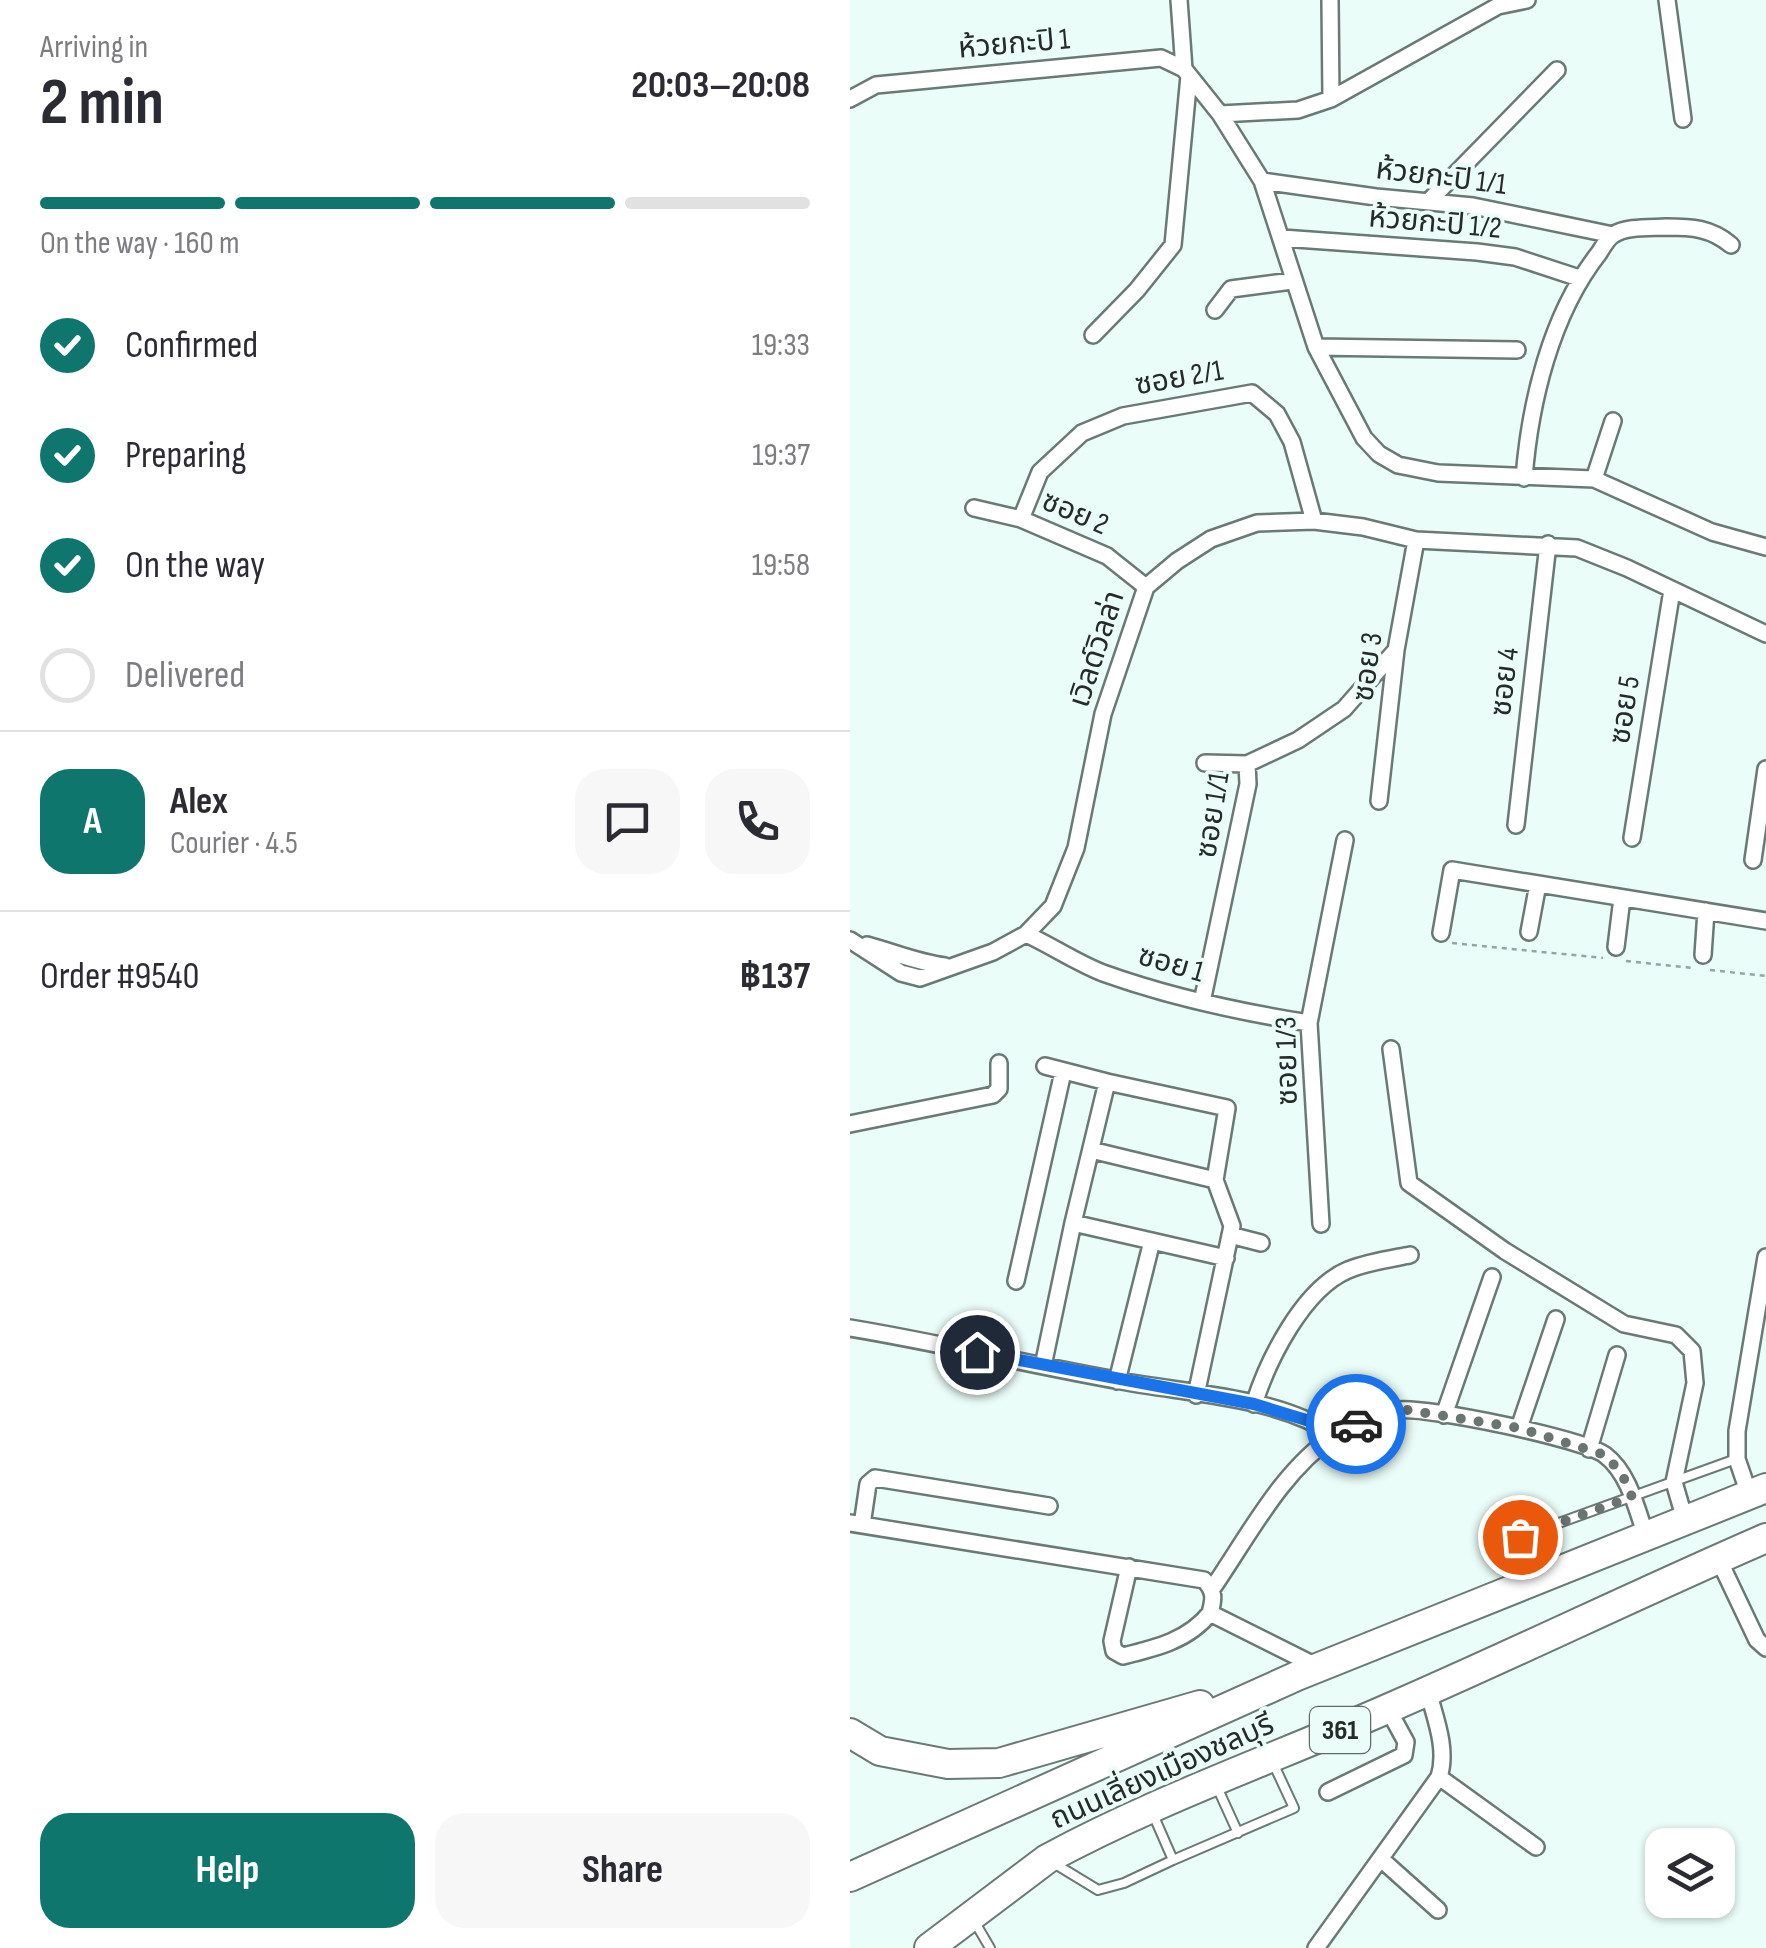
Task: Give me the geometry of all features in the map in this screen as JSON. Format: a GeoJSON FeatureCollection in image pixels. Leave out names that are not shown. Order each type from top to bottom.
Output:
{"type":"FeatureCollection","features":[{"type":"Feature","properties":{"kind":"highway","name":"361"},"geometry":{"type":"LineString","coordinates":[[850,1877],[1308,1672],[1758,1491]]}},
{"type":"Feature","properties":{"kind":"highway","name":"ถนนเลี่ยงเมืองชลบุรี"},"geometry":{"type":"LineString","coordinates":[[929,1948],[1047,1859],[1150,1808],[1388,1708],[1766,1538]]}},
{"type":"Feature","properties":{"kind":"highway"},"geometry":{"type":"LineString","coordinates":[[850,1733],[880,1750],[948,1764],[999,1763],[1308,1672]]}},
{"type":"Feature","properties":{"kind":"street"},"geometry":{"type":"LineString","coordinates":[[1093,335],[1138,290],[1173,245],[1186,72],[1178,0]]}},
{"type":"Feature","properties":{"kind":"street"},"geometry":{"type":"LineString","coordinates":[[1330,0],[1331,99]]}},
{"type":"Feature","properties":{"kind":"street"},"geometry":{"type":"LineString","coordinates":[[1220,114],[1298,110],[1331,99],[1498,6],[1527,0]]}},
{"type":"Feature","properties":{"kind":"street"},"geometry":{"type":"LineString","coordinates":[[1667,0],[1683,119]]}},
{"type":"Feature","properties":{"kind":"street","name":"ห้วยกะปิ 1"},"geometry":{"type":"LineString","coordinates":[[850,98],[876,85],[1161,58],[1186,72]]}},
{"type":"Feature","properties":{"kind":"street"},"geometry":{"type":"LineString","coordinates":[[1428,202],[1557,70]]}},
{"type":"Feature","properties":{"kind":"street"},"geometry":{"type":"LineString","coordinates":[[1186,72],[1220,114],[1262,181],[1316,348],[1364,438],[1379,454],[1398,466],[1438,474],[1594,479],[1712,532],[1766,547]]}},
{"type":"Feature","properties":{"kind":"street","name":"ห้วยกะปิ 1/1"},"geometry":{"type":"LineString","coordinates":[[1262,181],[1474,206],[1613,235]]}},
{"type":"Feature","properties":{"kind":"street"},"geometry":{"type":"LineString","coordinates":[[1524,478],[1535,400],[1550,350],[1579,278],[1613,235],[1636,229],[1682,227],[1716,232],[1731,245]]}},
{"type":"Feature","properties":{"kind":"street","name":"ห้วยกะปิ 1/2"},"geometry":{"type":"LineString","coordinates":[[1282,238],[1477,252],[1515,258],[1579,278]]}},
{"type":"Feature","properties":{"kind":"street"},"geometry":{"type":"LineString","coordinates":[[1215,310],[1230,289],[1292,282]]}},
{"type":"Feature","properties":{"kind":"street"},"geometry":{"type":"LineString","coordinates":[[1316,348],[1517,350]]}},
{"type":"Feature","properties":{"kind":"street","name":"ซอย 2/1"},"geometry":{"type":"LineString","coordinates":[[1021,519],[1040,472],[1082,433],[1123,416],[1252,393],[1277,414],[1292,442],[1314,521]]}},
{"type":"Feature","properties":{"kind":"street"},"geometry":{"type":"LineString","coordinates":[[1594,479],[1613,420]]}},
{"type":"Feature","properties":{"kind":"street","name":"ซอย 2"},"geometry":{"type":"LineString","coordinates":[[974,508],[1021,519],[1107,556],[1146,587]]}},
{"type":"Feature","properties":{"kind":"street","name":"เวิลด์วิลล่า"},"geometry":{"type":"LineString","coordinates":[[854,941],[927,964],[953,967],[1026,934],[1053,906],[1076,848],[1103,714],[1146,587],[1177,560],[1211,539],[1257,523],[1314,521],[1416,540],[1577,548],[1766,634]]}},
{"type":"Feature","properties":{"kind":"street","name":"ซอย 3"},"geometry":{"type":"LineString","coordinates":[[1379,801],[1396,650],[1416,540]]}},
{"type":"Feature","properties":{"kind":"street","name":"ซอย 4"},"geometry":{"type":"LineString","coordinates":[[1516,825],[1548,544]]}},
{"type":"Feature","properties":{"kind":"street","name":"ซอย 5"},"geometry":{"type":"LineString","coordinates":[[1632,838],[1672,590]]}},
{"type":"Feature","properties":{"kind":"street","name":"ซอย 1/1"},"geometry":{"type":"LineString","coordinates":[[1202,1002],[1238,840],[1248,784],[1247,764],[1298,740],[1344,709],[1396,650]]}},
{"type":"Feature","properties":{"kind":"street"},"geometry":{"type":"LineString","coordinates":[[1205,763],[1247,764]]}},
{"type":"Feature","properties":{"kind":"street"},"geometry":{"type":"LineString","coordinates":[[1753,860],[1766,769]]}},
{"type":"Feature","properties":{"kind":"street","name":"ซอย 1/3"},"geometry":{"type":"LineString","coordinates":[[1321,1224],[1309,1023],[1344,840]]}},
{"type":"Feature","properties":{"kind":"street"},"geometry":{"type":"LineString","coordinates":[[1442,933],[1452,870],[1766,921]]}},
{"type":"Feature","properties":{"kind":"street"},"geometry":{"type":"LineString","coordinates":[[1529,932],[1538,884]]}},
{"type":"Feature","properties":{"kind":"street"},"geometry":{"type":"LineString","coordinates":[[1616,946],[1622,898]]}},
{"type":"Feature","properties":{"kind":"street"},"geometry":{"type":"LineString","coordinates":[[1706,911],[1707,962]]}},
{"type":"Feature","properties":{"kind":"street","name":"ซอย 1"},"geometry":{"type":"LineString","coordinates":[[1026,934],[1099,971],[1236,1012],[1309,1023]]}},
{"type":"Feature","properties":{"kind":"street"},"geometry":{"type":"LineString","coordinates":[[1390,1048],[1409,1183],[1505,1251],[1624,1324],[1676,1335],[1692,1351],[1695,1382],[1674,1482],[1685,1520]]}},
{"type":"Feature","properties":{"kind":"street"},"geometry":{"type":"LineString","coordinates":[[850,1124],[993,1095],[999,1089],[999,1063]]}},
{"type":"Feature","properties":{"kind":"street"},"geometry":{"type":"LineString","coordinates":[[1044,1066],[1227,1108],[1215,1180],[1232,1226],[1196,1395]]}},
{"type":"Feature","properties":{"kind":"street"},"geometry":{"type":"LineString","coordinates":[[1016,1280],[1063,1072]]}},
{"type":"Feature","properties":{"kind":"street"},"geometry":{"type":"LineString","coordinates":[[1043,1366],[1072,1223],[1107,1082]]}},
{"type":"Feature","properties":{"kind":"street"},"geometry":{"type":"LineString","coordinates":[[1091,1150],[1215,1180]]}},
{"type":"Feature","properties":{"kind":"street"},"geometry":{"type":"LineString","coordinates":[[1072,1223],[1226,1258]]}},
{"type":"Feature","properties":{"kind":"street"},"geometry":{"type":"LineString","coordinates":[[1230,1235],[1261,1242]]}},
{"type":"Feature","properties":{"kind":"street"},"geometry":{"type":"LineString","coordinates":[[1118,1381],[1152,1241]]}},
{"type":"Feature","properties":{"kind":"street"},"geometry":{"type":"LineString","coordinates":[[1254,1404],[1274,1353],[1316,1294],[1344,1271],[1410,1256]]}},
{"type":"Feature","properties":{"kind":"street"},"geometry":{"type":"LineString","coordinates":[[1758,1491],[1737,1459],[1737,1431],[1766,1257]]}},
{"type":"Feature","properties":{"kind":"street"},"geometry":{"type":"LineString","coordinates":[[1444,1415],[1492,1277]]}},
{"type":"Feature","properties":{"kind":"street"},"geometry":{"type":"LineString","coordinates":[[1519,1428],[1556,1318]]}},
{"type":"Feature","properties":{"kind":"street"},"geometry":{"type":"LineString","coordinates":[[850,1328],[1254,1404],[1316,1423],[1335,1435]]}},
{"type":"Feature","properties":{"kind":"street"},"geometry":{"type":"LineString","coordinates":[[1589,1449],[1617,1355]]}},
{"type":"Feature","properties":{"kind":"street"},"geometry":{"type":"LineString","coordinates":[[1212,1589],[1282,1486],[1335,1435],[1401,1409],[1519,1428],[1605,1455],[1622,1474],[1646,1536]]}},
{"type":"Feature","properties":{"kind":"street"},"geometry":{"type":"LineString","coordinates":[[1049,1506],[875,1478],[868,1484],[856,1524],[1128,1567],[1204,1580],[1214,1599],[1210,1613],[1200,1627],[1174,1641],[1124,1656],[1114,1651],[1112,1640],[1128,1567]]}},
{"type":"Feature","properties":{"kind":"street"},"geometry":{"type":"LineString","coordinates":[[1718,1558],[1757,1640],[1766,1648]]}},
{"type":"Feature","properties":{"kind":"street"},"geometry":{"type":"LineString","coordinates":[[1210,1613],[1308,1672]]}},
{"type":"Feature","properties":{"kind":"street"},"geometry":{"type":"LineString","coordinates":[[1316,1948],[1439,1777],[1444,1763],[1442,1746],[1428,1690]]}},
{"type":"Feature","properties":{"kind":"street"},"geometry":{"type":"LineString","coordinates":[[1328,1792],[1404,1755],[1406,1742],[1388,1708]]}},
{"type":"Feature","properties":{"kind":"street"},"geometry":{"type":"LineString","coordinates":[[1439,1777],[1536,1847]]}},
{"type":"Feature","properties":{"kind":"street"},"geometry":{"type":"LineString","coordinates":[[1381,1859],[1438,1910]]}},
{"type":"Feature","properties":{"kind":"lane"},"geometry":{"type":"LineString","coordinates":[[1518,1588],[1520,1537],[1737,1459]]}},
{"type":"Feature","properties":{"kind":"lane"},"geometry":{"type":"LineString","coordinates":[[1047,1859],[1098,1890],[1294,1808],[1271,1759]]}},
{"type":"Feature","properties":{"kind":"lane"},"geometry":{"type":"LineString","coordinates":[[1215,1782],[1238,1833]]}},
{"type":"Feature","properties":{"kind":"lane"},"geometry":{"type":"LineString","coordinates":[[1150,1808],[1173,1860]]}},
{"type":"Feature","properties":{"kind":"lane"},"geometry":{"type":"LineString","coordinates":[[970,1916],[990,1948]]}},
{"type":"Feature","properties":{"kind":"path"},"geometry":{"type":"LineString","coordinates":[[1442,933],[1445,942],[1691,968]]}},
{"type":"Feature","properties":{"kind":"path"},"geometry":{"type":"LineString","coordinates":[[1707,962],[1766,976]]}},
{"type":"Feature","properties":{"kind":"way so far"},"geometry":{"type":"LineString","coordinates":[[1356,1424],[1401,1409],[1519,1428],[1605,1455],[1622,1474],[1632,1497],[1520,1537]]}},
{"type":"Feature","properties":{"kind":"route"},"geometry":{"type":"LineString","coordinates":[[977,1352],[1254,1404],[1316,1423],[1335,1435],[1356,1424]]}}]}
